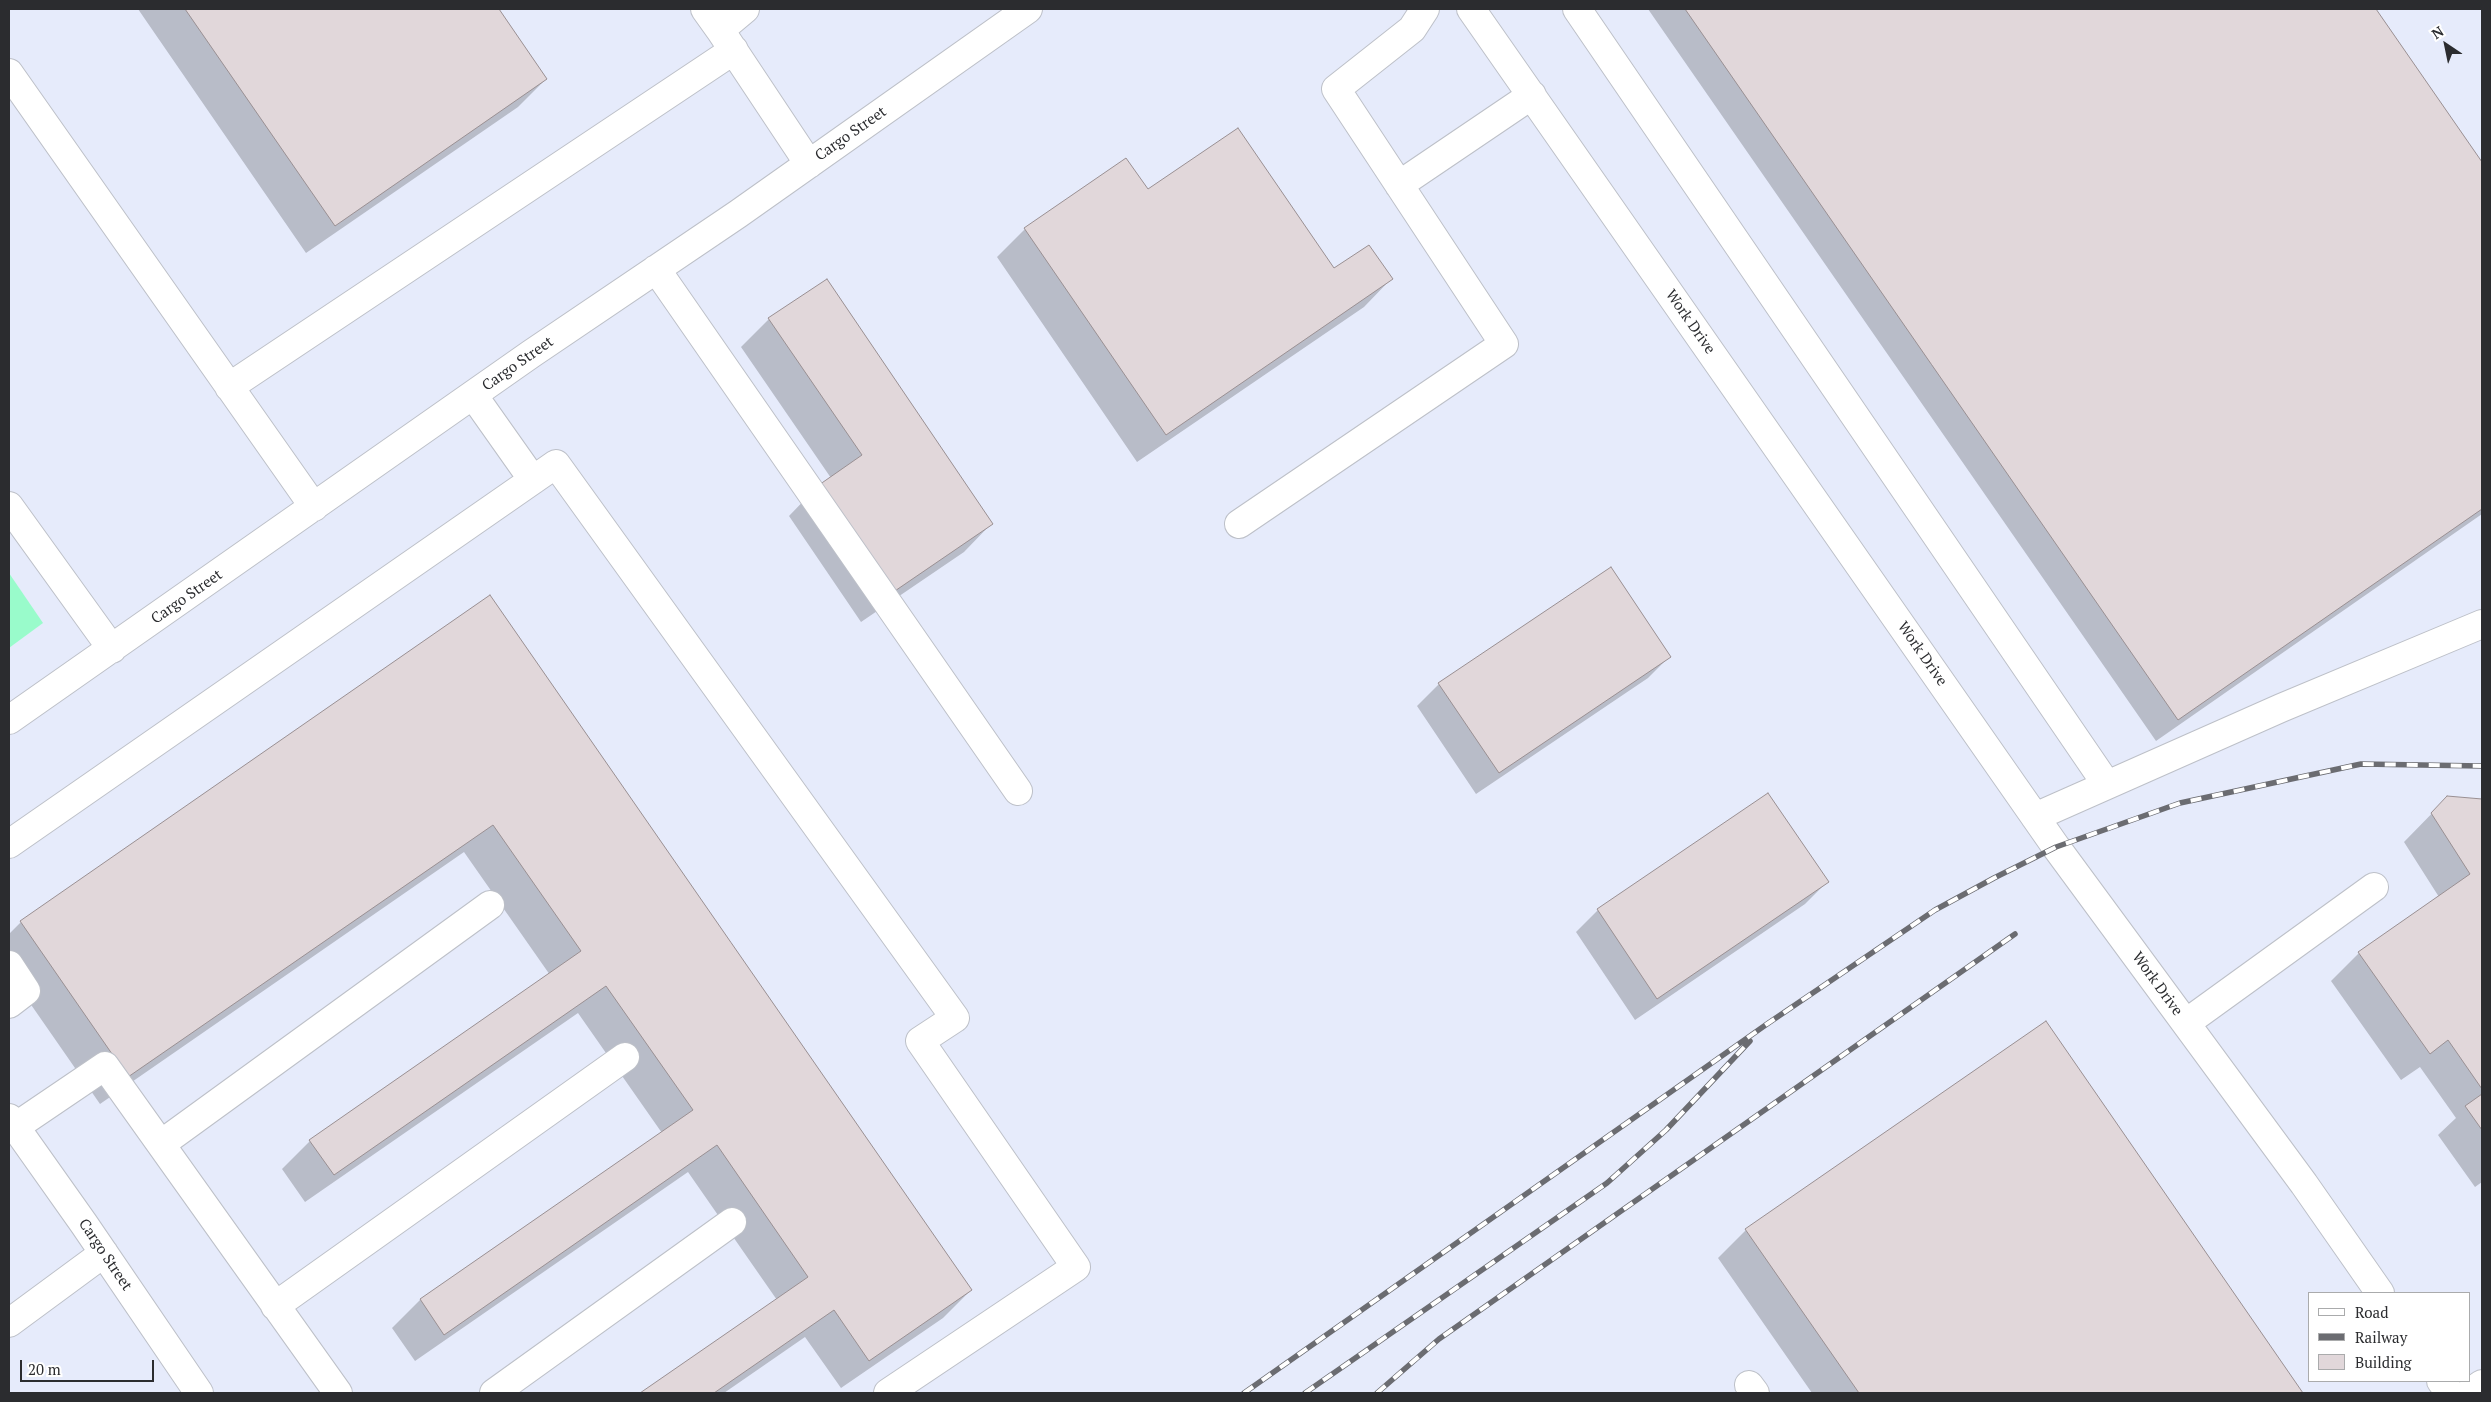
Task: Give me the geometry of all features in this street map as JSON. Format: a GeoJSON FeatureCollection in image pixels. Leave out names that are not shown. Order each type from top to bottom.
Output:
{"type":"FeatureCollection","features":[{"type":"Feature","properties":{"kind":"street"},"geometry":{"type":"LineString","coordinates":[[229,387],[720,30],[745,9]]}},
{"type":"Feature","properties":{"kind":"street","name":"Cargo Street"},"geometry":{"type":"LineString","coordinates":[[9,720],[473,395],[809,164],[1028,9]]}},
{"type":"Feature","properties":{"kind":"street"},"geometry":{"type":"LineString","coordinates":[[1239,524],[1504,344],[1336,89],[1412,29],[1425,9]]}},
{"type":"Feature","properties":{"kind":"street","name":"Work Drive"},"geometry":{"type":"LineString","coordinates":[[1471,9],[2035,817],[2304,1184],[2379,1292]]}},
{"type":"Feature","properties":{"kind":"street"},"geometry":{"type":"LineString","coordinates":[[1577,9],[2107,786]]}},
{"type":"Feature","properties":{"kind":"street"},"geometry":{"type":"LineString","coordinates":[[720,30],[809,164]]}},
{"type":"Feature","properties":{"kind":"street"},"geometry":{"type":"LineString","coordinates":[[9,73],[314,507]]}},
{"type":"Feature","properties":{"kind":"street"},"geometry":{"type":"LineString","coordinates":[[1399,185],[1532,95]]}},
{"type":"Feature","properties":{"kind":"street"},"geometry":{"type":"LineString","coordinates":[[656,269],[1018,791]]}},
{"type":"Feature","properties":{"kind":"street"},"geometry":{"type":"LineString","coordinates":[[473,395],[533,480]]}},
{"type":"Feature","properties":{"kind":"street"},"geometry":{"type":"LineString","coordinates":[[9,844],[556,464],[955,1018],[920,1041],[1076,1267],[888,1393]]}},
{"type":"Feature","properties":{"kind":"street"},"geometry":{"type":"LineString","coordinates":[[9,506],[112,649]]}},
{"type":"Feature","properties":{"kind":"street"},"geometry":{"type":"LineString","coordinates":[[2035,817],[2281,708],[2482,624]]}},
{"type":"Feature","properties":{"kind":"street"},"geometry":{"type":"LineString","coordinates":[[2186,1023],[2374,887]]}},
{"type":"Feature","properties":{"kind":"street"},"geometry":{"type":"LineString","coordinates":[[160,1144],[490,905]]}},
{"type":"Feature","properties":{"kind":"street"},"geometry":{"type":"LineString","coordinates":[[9,965],[26,991],[9,1004]]}},
{"type":"Feature","properties":{"kind":"street"},"geometry":{"type":"LineString","coordinates":[[276,1306],[625,1057]]}},
{"type":"Feature","properties":{"kind":"street"},"geometry":{"type":"LineString","coordinates":[[12,1123],[105,1066],[338,1393]]}},
{"type":"Feature","properties":{"kind":"street","name":"Cargo Street"},"geometry":{"type":"LineString","coordinates":[[12,1123],[104,1252],[199,1393]]}},
{"type":"Feature","properties":{"kind":"street"},"geometry":{"type":"LineString","coordinates":[[494,1393],[732,1222]]}},
{"type":"Feature","properties":{"kind":"street"},"geometry":{"type":"LineString","coordinates":[[9,1323],[104,1252]]}},
{"type":"Feature","properties":{"kind":"street"},"geometry":{"type":"LineString","coordinates":[[2442,1382],[2450,1393]]}},
{"type":"Feature","properties":{"kind":"street"},"geometry":{"type":"LineString","coordinates":[[2469,1393],[2482,1384]]}},
{"type":"Feature","properties":{"kind":"shaded area"},"geometry":{"type":"Polygon","coordinates":[[[9,9],[2482,9],[2482,1393],[9,1393],[9,648],[42,623],[9,573],[9,9]]]}},
{"type":"Feature","properties":{"kind":"green space"},"geometry":{"type":"Polygon","coordinates":[[[9,573],[43,623],[9,648],[9,573]]]}},
{"type":"Feature","properties":{"kind":"building"},"geometry":{"type":"Polygon","coordinates":[[[185,9],[499,9],[547,79],[335,226],[185,9]]]}},
{"type":"Feature","properties":{"kind":"building"},"geometry":{"type":"Polygon","coordinates":[[[1685,9],[2376,9],[2482,162],[2482,509],[2178,720],[1685,9]]]}},
{"type":"Feature","properties":{"kind":"building"},"geometry":{"type":"Polygon","coordinates":[[[1238,128],[1334,268],[1369,245],[1393,279],[1166,435],[1024,228],[1126,158],[1148,189],[1238,128]]]}},
{"type":"Feature","properties":{"kind":"building"},"geometry":{"type":"Polygon","coordinates":[[[827,279],[993,524],[889,595],[816,487],[862,455],[768,318],[827,279]]]}},
{"type":"Feature","properties":{"kind":"building"},"geometry":{"type":"Polygon","coordinates":[[[1611,567],[1671,657],[1499,773],[1438,683],[1611,567]]]}},
{"type":"Feature","properties":{"kind":"building"},"geometry":{"type":"Polygon","coordinates":[[[490,595],[972,1290],[869,1361],[834,1310],[714,1393],[640,1393],[808,1277],[717,1145],[444,1335],[420,1299],[693,1110],[606,986],[334,1175],[309,1140],[581,951],[493,825],[128,1077],[20,921],[490,595]]]}},
{"type":"Feature","properties":{"kind":"building"},"geometry":{"type":"Polygon","coordinates":[[[1768,793],[1829,882],[1657,999],[1597,909],[1768,793]]]}},
{"type":"Feature","properties":{"kind":"building"},"geometry":{"type":"Polygon","coordinates":[[[2447,796],[2482,799],[2482,1089],[2448,1040],[2430,1054],[2358,952],[2470,874],[2431,813],[2447,796]]]}},
{"type":"Feature","properties":{"kind":"building"},"geometry":{"type":"Polygon","coordinates":[[[2046,1021],[2303,1393],[1859,1393],[1745,1229],[2046,1021]]]}},
{"type":"Feature","properties":{"kind":"building"},"geometry":{"type":"Polygon","coordinates":[[[2482,1094],[2482,1130],[2465,1106],[2482,1094]]]}},
{"type":"Feature","properties":{"kind":"railway"},"geometry":{"type":"LineString","coordinates":[[1244,1393],[1767,1024],[1935,910],[1994,878],[2056,847],[2180,803],[2361,764],[2482,766]]}},
{"type":"Feature","properties":{"kind":"railway"},"geometry":{"type":"LineString","coordinates":[[1377,1393],[1439,1339],[2015,934]]}},
{"type":"Feature","properties":{"kind":"railway"},"geometry":{"type":"LineString","coordinates":[[1305,1393],[1607,1183],[1666,1130],[1750,1041]]}}]}
